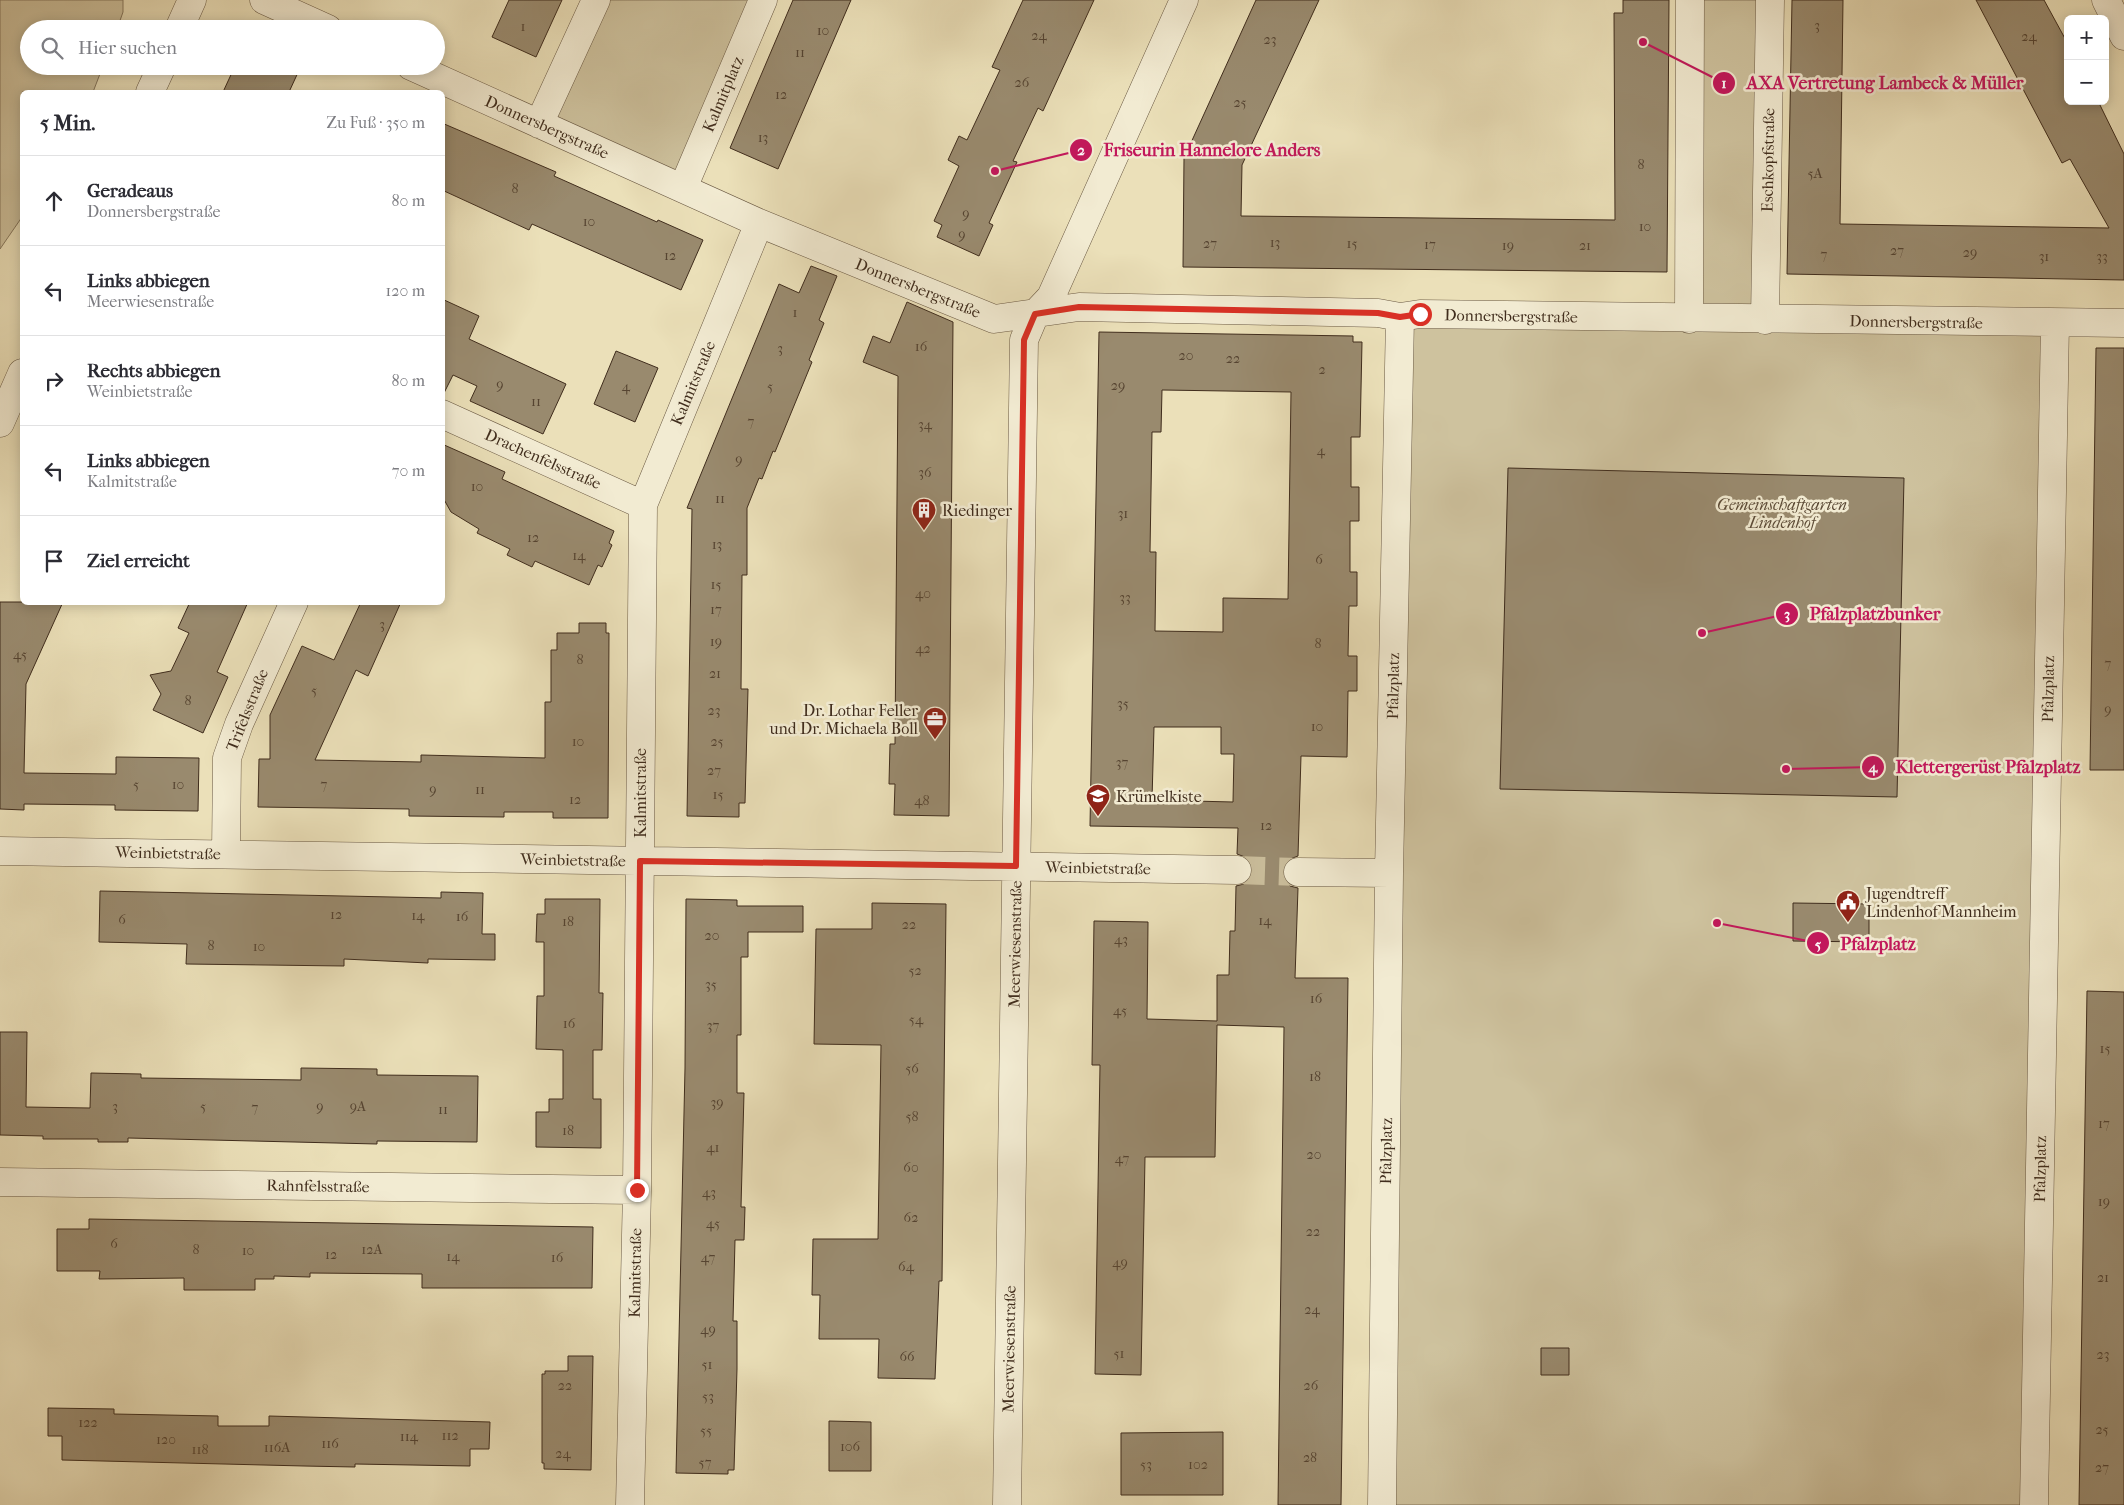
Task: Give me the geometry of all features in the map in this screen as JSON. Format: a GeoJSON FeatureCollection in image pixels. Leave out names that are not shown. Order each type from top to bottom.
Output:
{"type":"FeatureCollection","features":[{"type":"Feature","properties":{"kind":"street"},"geometry":{"type":"LineString","coordinates":[[183,20],[192,0]]}},
{"type":"Feature","properties":{"kind":"street"},"geometry":{"type":"LineString","coordinates":[[264,0],[308,20]]}},
{"type":"Feature","properties":{"kind":"street"},"geometry":{"type":"LineString","coordinates":[[539,124],[596,0]]}},
{"type":"Feature","properties":{"kind":"street","name":"Kalmitplatz"},"geometry":{"type":"LineString","coordinates":[[683,188],[763,0]]}},
{"type":"Feature","properties":{"kind":"street","name":"Meerwiesenstraße"},"geometry":{"type":"LineString","coordinates":[[1007,1505],[1024,340],[1035,314],[1052,297],[1184,0]]}},
{"type":"Feature","properties":{"kind":"street"},"geometry":{"type":"LineString","coordinates":[[1689,319],[1690,0]]}},
{"type":"Feature","properties":{"kind":"street","name":"Eschkopfstraße"},"geometry":{"type":"LineString","coordinates":[[1766,320],[1770,0]]}},
{"type":"Feature","properties":{"kind":"street"},"geometry":{"type":"LineString","coordinates":[[2106,0],[2124,36]]}},
{"type":"Feature","properties":{"kind":"street"},"geometry":{"type":"LineString","coordinates":[[151,90],[158,75]]}},
{"type":"Feature","properties":{"kind":"street","name":"Donnersbergstraße"},"geometry":{"type":"LineString","coordinates":[[431,75],[759,223],[994,319],[1079,307],[1378,313],[1400,317],[1420,314],[1766,320],[2124,323]]}},
{"type":"Feature","properties":{"kind":"street","name":"Kalmitstraße"},"geometry":{"type":"LineString","coordinates":[[630,1505],[637,1190],[643,505],[759,223]]}},
{"type":"Feature","properties":{"kind":"street","name":"Pfalzplatz"},"geometry":{"type":"LineString","coordinates":[[1382,1505],[1390,873],[1400,317]]}},
{"type":"Feature","properties":{"kind":"street","name":"Pfalzplatz"},"geometry":{"type":"LineString","coordinates":[[2034,1505],[2055,323]]}},
{"type":"Feature","properties":{"kind":"street"},"geometry":{"type":"LineString","coordinates":[[0,423],[20,378]]}},
{"type":"Feature","properties":{"kind":"street","name":"Drachenfelsstraße"},"geometry":{"type":"LineString","coordinates":[[445,415],[643,505]]}},
{"type":"Feature","properties":{"kind":"street","name":"Trifelsstraße"},"geometry":{"type":"LineString","coordinates":[[226,854],[227,758],[239,724],[293,605]]}},
{"type":"Feature","properties":{"kind":"street","name":"Weinbietstraße"},"geometry":{"type":"LineString","coordinates":[[0,851],[1237,870]]}},
{"type":"Feature","properties":{"kind":"street"},"geometry":{"type":"LineString","coordinates":[[1298,872],[1390,873]]}},
{"type":"Feature","properties":{"kind":"street","name":"Rahnfelsstraße"},"geometry":{"type":"LineString","coordinates":[[0,1182],[637,1190]]}},
{"type":"Feature","properties":{"kind":"green space"},"geometry":{"type":"Polygon","coordinates":[[[0,0],[123,0],[123,12],[120,20],[20,20],[20,75],[100,75],[94,90],[20,90],[20,220],[0,249],[0,0]]]}},
{"type":"Feature","properties":{"kind":"green space"},"geometry":{"type":"Polygon","coordinates":[[[596,0],[763,0],[683,188],[539,124],[596,0]]]}},
{"type":"Feature","properties":{"kind":"green space","name":"Gemeinschaftgarten Lindenhof"},"geometry":{"type":"Polygon","coordinates":[[[1690,0],[1770,0],[1766,320],[2046,328],[2026,1505],[1382,1505],[1400,317],[1689,319],[1690,0]]]}},
{"type":"Feature","properties":{"kind":"building"},"geometry":{"type":"Polygon","coordinates":[[[509,0],[562,0],[536,57],[492,37],[509,0]]]}},
{"type":"Feature","properties":{"kind":"building"},"geometry":{"type":"Polygon","coordinates":[[[793,0],[851,0],[778,169],[730,148],[793,0]]]}},
{"type":"Feature","properties":{"kind":"building"},"geometry":{"type":"Polygon","coordinates":[[[1023,0],[1094,0],[1043,111],[1038,108],[1013,161],[1017,162],[989,223],[993,225],[979,256],[937,237],[942,225],[934,221],[959,166],[948,160],[959,136],[967,140],[1000,70],[992,67],[1023,0]]]}},
{"type":"Feature","properties":{"kind":"building"},"geometry":{"type":"Polygon","coordinates":[[[1256,0],[1319,0],[1242,165],[1241,216],[1615,220],[1614,13],[1623,13],[1623,0],[1669,0],[1667,272],[1183,267],[1184,158],[1256,0]]]}},
{"type":"Feature","properties":{"kind":"building"},"geometry":{"type":"Polygon","coordinates":[[[1792,0],[1843,0],[1840,224],[2109,228],[2070,159],[2062,163],[1976,0],[2044,0],[2064,37],[2064,105],[2100,105],[2124,154],[2124,280],[1787,274],[1792,0]]]}},
{"type":"Feature","properties":{"kind":"building"},"geometry":{"type":"Polygon","coordinates":[[[231,75],[297,75],[290,90],[224,90],[231,75]]]}},
{"type":"Feature","properties":{"kind":"building"},"geometry":{"type":"Polygon","coordinates":[[[445,124],[556,172],[554,176],[657,222],[658,220],[703,240],[681,290],[532,224],[529,230],[445,191],[445,124]]]}},
{"type":"Feature","properties":{"kind":"building"},"geometry":{"type":"Polygon","coordinates":[[[811,266],[837,276],[819,320],[824,323],[809,360],[812,362],[775,452],[773,451],[762,479],[759,478],[747,508],[747,575],[742,575],[741,689],[748,689],[745,803],[739,803],[739,817],[687,816],[692,509],[687,508],[779,284],[799,293],[811,266]]]}},
{"type":"Feature","properties":{"kind":"building"},"geometry":{"type":"Polygon","coordinates":[[[445,300],[479,316],[469,339],[566,384],[543,434],[470,401],[477,386],[453,375],[445,391],[445,300]]]}},
{"type":"Feature","properties":{"kind":"building"},"geometry":{"type":"Polygon","coordinates":[[[907,302],[953,322],[949,816],[894,815],[895,784],[889,784],[890,744],[895,744],[898,376],[863,362],[873,336],[890,343],[907,302]]]}},
{"type":"Feature","properties":{"kind":"building"},"geometry":{"type":"Polygon","coordinates":[[[1099,332],[1353,336],[1353,342],[1362,342],[1360,437],[1351,437],[1351,487],[1359,487],[1359,521],[1350,521],[1350,572],[1357,572],[1357,606],[1349,606],[1348,656],[1357,656],[1357,691],[1348,691],[1347,757],[1301,756],[1298,856],[1284,864],[1282,871],[1285,880],[1290,886],[1298,888],[1295,978],[1348,978],[1341,1505],[1278,1505],[1284,1027],[1217,1025],[1215,1157],[1145,1157],[1141,1375],[1095,1374],[1100,1065],[1092,1065],[1094,921],[1148,922],[1147,1019],[1217,1021],[1217,975],[1229,975],[1230,931],[1235,931],[1236,886],[1244,884],[1250,878],[1253,870],[1250,862],[1245,857],[1237,854],[1238,828],[1090,826],[1099,332]],[[1162,390],[1161,432],[1152,432],[1150,552],[1156,552],[1155,631],[1223,632],[1223,598],[1288,599],[1291,392],[1162,390]],[[1154,727],[1152,800],[1233,802],[1234,754],[1221,754],[1221,727],[1154,727]]]}},
{"type":"Feature","properties":{"kind":"building"},"geometry":{"type":"Polygon","coordinates":[[[2096,348],[2124,348],[2124,770],[2090,770],[2096,348]]]}},
{"type":"Feature","properties":{"kind":"building"},"geometry":{"type":"Polygon","coordinates":[[[616,351],[658,368],[635,422],[594,404],[616,351]]]}},
{"type":"Feature","properties":{"kind":"building"},"geometry":{"type":"Polygon","coordinates":[[[445,445],[505,472],[502,479],[614,531],[609,543],[612,545],[602,567],[598,565],[589,585],[535,561],[532,567],[507,555],[510,549],[477,533],[479,529],[451,512],[445,501],[445,445]]]}},
{"type":"Feature","properties":{"kind":"building"},"geometry":{"type":"Polygon","coordinates":[[[1508,468],[1904,478],[1897,797],[1500,789],[1508,468]]]}},
{"type":"Feature","properties":{"kind":"building"},"geometry":{"type":"Polygon","coordinates":[[[0,602],[20,602],[20,605],[62,605],[26,684],[24,773],[116,774],[116,757],[199,758],[198,811],[115,810],[115,805],[24,804],[24,810],[0,809],[0,602]]]}},
{"type":"Feature","properties":{"kind":"building"},"geometry":{"type":"Polygon","coordinates":[[[189,605],[247,605],[217,672],[228,677],[203,733],[153,710],[161,694],[150,675],[171,671],[189,633],[178,628],[189,605]]]}},
{"type":"Feature","properties":{"kind":"building"},"geometry":{"type":"Polygon","coordinates":[[[360,605],[400,605],[368,676],[356,670],[315,760],[421,762],[421,755],[545,758],[545,702],[551,702],[551,650],[557,650],[557,633],[579,633],[579,623],[606,623],[606,633],[609,633],[608,818],[553,818],[553,812],[504,812],[504,817],[409,816],[409,809],[258,807],[259,759],[270,759],[270,715],[302,646],[334,660],[360,605]]]}},
{"type":"Feature","properties":{"kind":"building"},"geometry":{"type":"Polygon","coordinates":[[[100,891],[441,898],[441,892],[483,893],[482,934],[495,934],[495,960],[428,959],[428,963],[344,959],[344,966],[186,964],[187,944],[99,942],[100,891]]]}},
{"type":"Feature","properties":{"kind":"building"},"geometry":{"type":"Polygon","coordinates":[[[545,899],[600,899],[599,993],[603,993],[602,1050],[593,1050],[593,1099],[601,1099],[601,1148],[536,1147],[536,1112],[549,1112],[549,1099],[563,1099],[563,1050],[536,1049],[537,996],[544,996],[544,942],[536,942],[537,914],[545,914],[545,899]]]}},
{"type":"Feature","properties":{"kind":"building"},"geometry":{"type":"Polygon","coordinates":[[[686,899],[737,900],[737,906],[803,906],[803,932],[748,932],[748,957],[741,957],[741,1035],[737,1035],[737,1093],[744,1093],[741,1207],[745,1207],[744,1240],[735,1240],[733,1321],[737,1321],[737,1369],[734,1470],[728,1470],[728,1474],[676,1473],[685,1068],[686,899]]]}},
{"type":"Feature","properties":{"kind":"building"},"geometry":{"type":"Polygon","coordinates":[[[872,903],[946,904],[942,1281],[939,1281],[935,1379],[878,1378],[879,1339],[819,1339],[820,1295],[812,1295],[813,1239],[878,1239],[881,1045],[814,1044],[816,929],[872,929],[872,903]]]}},
{"type":"Feature","properties":{"kind":"building"},"geometry":{"type":"Polygon","coordinates":[[[1793,903],[1869,904],[1869,942],[1793,941],[1793,903]]]}},
{"type":"Feature","properties":{"kind":"building"},"geometry":{"type":"Polygon","coordinates":[[[2087,991],[2124,992],[2124,1505],[2079,1505],[2087,991]]]}},
{"type":"Feature","properties":{"kind":"building"},"geometry":{"type":"Polygon","coordinates":[[[0,1032],[27,1032],[26,1107],[90,1108],[91,1073],[141,1074],[141,1078],[301,1080],[301,1068],[377,1069],[377,1075],[478,1076],[477,1142],[377,1141],[377,1144],[128,1138],[128,1142],[98,1142],[98,1139],[43,1139],[43,1136],[0,1135],[0,1032]]]}},
{"type":"Feature","properties":{"kind":"building"},"geometry":{"type":"Polygon","coordinates":[[[89,1219],[593,1227],[592,1288],[422,1288],[422,1274],[310,1273],[310,1277],[274,1276],[274,1279],[255,1279],[255,1290],[184,1290],[184,1278],[99,1279],[100,1271],[57,1271],[57,1229],[89,1229],[89,1219]]]}},
{"type":"Feature","properties":{"kind":"building"},"geometry":{"type":"Polygon","coordinates":[[[1541,1348],[1569,1348],[1569,1375],[1541,1375],[1541,1348]]]}},
{"type":"Feature","properties":{"kind":"building"},"geometry":{"type":"Polygon","coordinates":[[[568,1356],[593,1356],[591,1470],[544,1469],[544,1463],[542,1463],[542,1374],[545,1374],[545,1371],[568,1371],[568,1356]]]}},
{"type":"Feature","properties":{"kind":"building"},"geometry":{"type":"Polygon","coordinates":[[[48,1408],[114,1409],[114,1414],[218,1416],[218,1426],[269,1426],[269,1416],[490,1422],[489,1449],[470,1449],[470,1466],[355,1464],[355,1467],[62,1460],[62,1436],[48,1436],[48,1408]]]}},
{"type":"Feature","properties":{"kind":"building"},"geometry":{"type":"Polygon","coordinates":[[[829,1421],[871,1422],[871,1471],[829,1471],[829,1421]]]}},
{"type":"Feature","properties":{"kind":"building"},"geometry":{"type":"Polygon","coordinates":[[[1223,1432],[1223,1495],[1121,1495],[1121,1433],[1223,1432]]]}},
{"type":"Feature","properties":{"kind":"tunnel"},"geometry":{"type":"LineString","coordinates":[[1237,870],[1298,872]]}},
{"type":"Feature","properties":{"kind":"place","name":"AXA Vertretung Lambeck & Müller"},"geometry":{"type":"Point","coordinates":[1643,42]}},
{"type":"Feature","properties":{"kind":"place","name":"Friseurin Hannelore Anders"},"geometry":{"type":"Point","coordinates":[995,171]}},
{"type":"Feature","properties":{"kind":"place","name":"Riedinger"},"geometry":{"type":"Point","coordinates":[924,531]}},
{"type":"Feature","properties":{"kind":"place","name":"Pfalzplatzbunker"},"geometry":{"type":"Point","coordinates":[1702,633]}},
{"type":"Feature","properties":{"kind":"place","name":"Dr. Lothar Feller und Dr. Michaela Boll"},"geometry":{"type":"Point","coordinates":[935,740]}},
{"type":"Feature","properties":{"kind":"place","name":"Klettergerüst Pfalzplatz"},"geometry":{"type":"Point","coordinates":[1786,769]}},
{"type":"Feature","properties":{"kind":"place","name":"Krümelkiste"},"geometry":{"type":"Point","coordinates":[1098,817]}},
{"type":"Feature","properties":{"kind":"place","name":"Pfalzplatz"},"geometry":{"type":"Point","coordinates":[1717,923]}},
{"type":"Feature","properties":{"kind":"place","name":"Jugendtreff Lindenhof Mannheim"},"geometry":{"type":"Point","coordinates":[1848,923]}},
{"type":"Feature","properties":{"kind":"route"},"geometry":{"type":"LineString","coordinates":[[637,1190],[640,861],[1016,866],[1024,340],[1035,314],[1079,307],[1378,313],[1400,317],[1420,314]]}}]}
